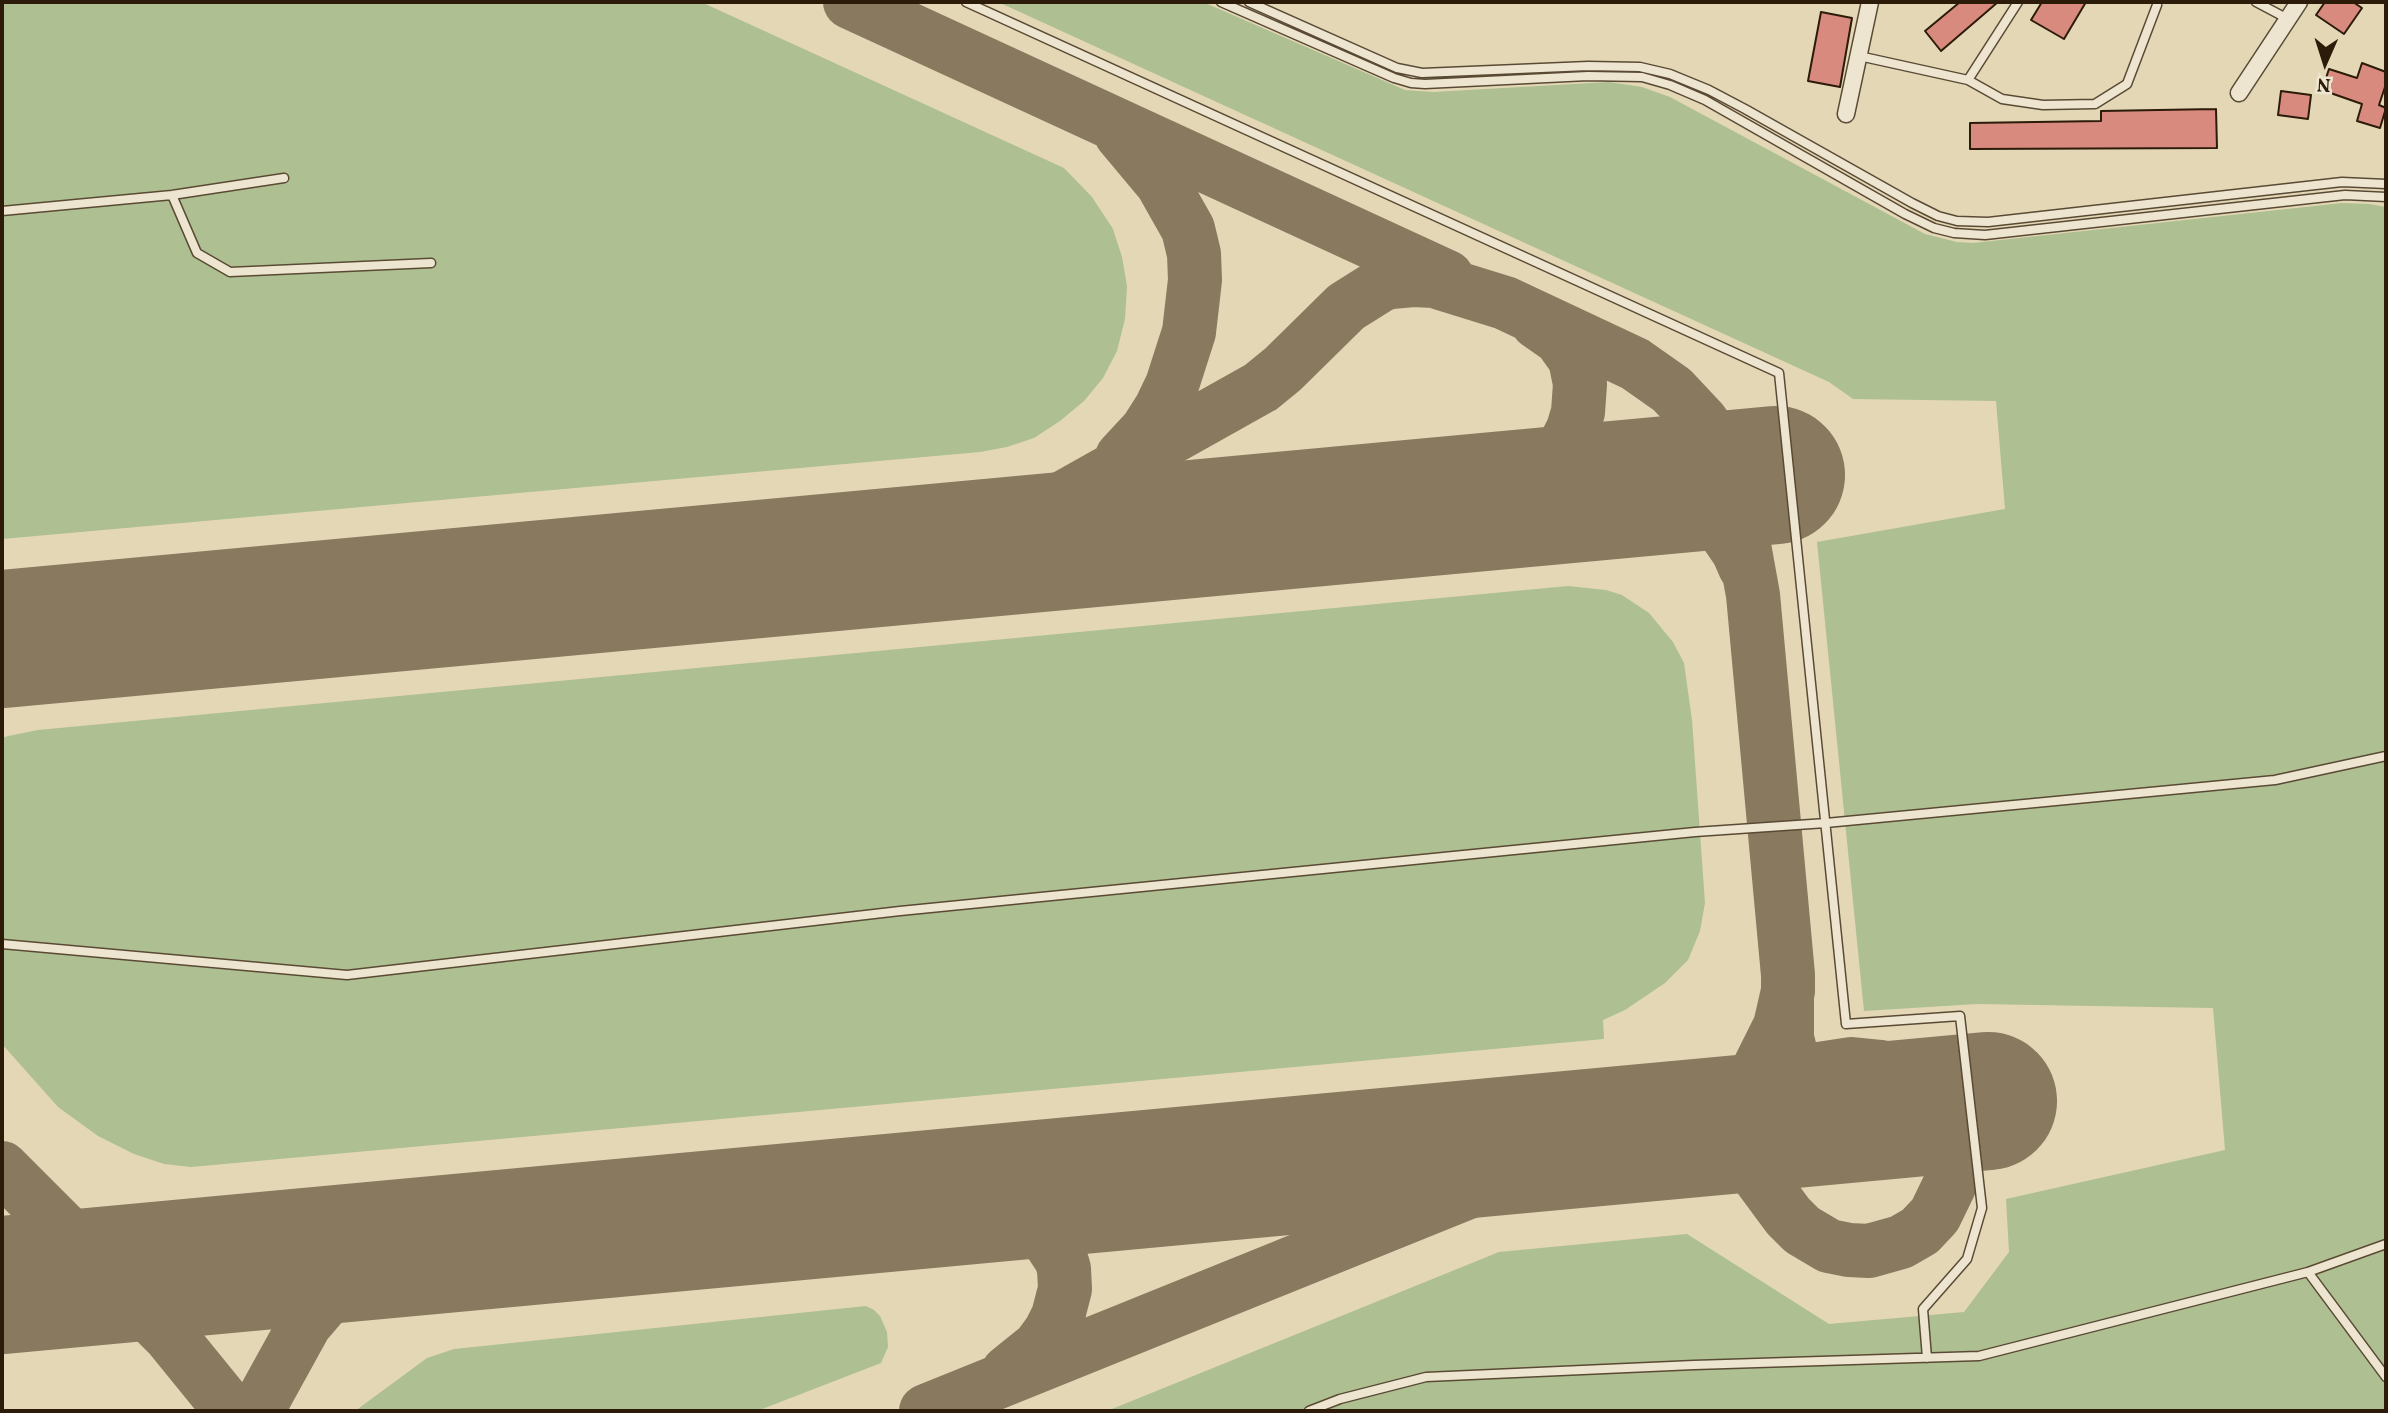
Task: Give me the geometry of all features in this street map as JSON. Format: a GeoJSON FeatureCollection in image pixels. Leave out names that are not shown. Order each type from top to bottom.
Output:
{"type":"FeatureCollection","features":[{"type":"Feature","properties":{"kind":"street"},"geometry":{"type":"LineString","coordinates":[[1846,114],[1870,2]]}},
{"type":"Feature","properties":{"kind":"street"},"geometry":{"type":"LineString","coordinates":[[2239,93],[2299,2]]}},
{"type":"Feature","properties":{"kind":"lane"},"geometry":{"type":"LineString","coordinates":[[966,2],[1779,373],[1846,1024],[1960,1016],[1982,1208],[1967,1259],[1923,1308],[1927,1358]]}},
{"type":"Feature","properties":{"kind":"lane"},"geometry":{"type":"LineString","coordinates":[[1220,2],[1411,83],[1588,76],[1642,77],[1670,85],[1705,100],[1905,214],[1934,228],[1954,233],[1985,235],[2345,195],[2386,197]]}},
{"type":"Feature","properties":{"kind":"lane"},"geometry":{"type":"LineString","coordinates":[[1249,2],[1397,68],[1422,73],[1588,66],[1640,67],[1670,74],[1745,109],[1912,203],[1938,216],[1957,221],[1987,222],[2342,182],[2386,184]]}},
{"type":"Feature","properties":{"kind":"lane"},"geometry":{"type":"LineString","coordinates":[[1968,80],[2018,2]]}},
{"type":"Feature","properties":{"kind":"lane"},"geometry":{"type":"LineString","coordinates":[[2256,2],[2288,19]]}},
{"type":"Feature","properties":{"kind":"lane"},"geometry":{"type":"LineString","coordinates":[[1859,56],[1968,80],[2002,99],[2043,105],[2095,104],[2127,84],[2157,5]]}},
{"type":"Feature","properties":{"kind":"lane"},"geometry":{"type":"LineString","coordinates":[[2,211],[172,195],[284,178]]}},
{"type":"Feature","properties":{"kind":"lane"},"geometry":{"type":"LineString","coordinates":[[172,195],[197,253],[230,272],[431,263]]}},
{"type":"Feature","properties":{"kind":"lane"},"geometry":{"type":"LineString","coordinates":[[2,944],[347,975],[900,911],[1695,832],[2275,780],[2386,756]]}},
{"type":"Feature","properties":{"kind":"lane"},"geometry":{"type":"LineString","coordinates":[[1310,1411],[1340,1399],[1426,1377],[1694,1364],[1979,1356],[2308,1272],[2386,1244]]}},
{"type":"Feature","properties":{"kind":"lane"},"geometry":{"type":"LineString","coordinates":[[2308,1272],[2386,1377]]}},
{"type":"Feature","properties":{"kind":"green space"},"geometry":{"type":"Polygon","coordinates":[[[2,2],[701,2],[1064,168],[1092,197],[1113,229],[1122,257],[1127,286],[1125,319],[1117,351],[1103,378],[1084,401],[1060,421],[1034,438],[980,452],[2,539],[2,2]]]}},
{"type":"Feature","properties":{"kind":"green space"},"geometry":{"type":"Polygon","coordinates":[[[998,2],[1203,2],[1405,90],[1433,92],[1609,82],[1642,87],[1670,97],[1925,234],[1957,242],[1973,243],[2342,203],[2386,207],[2386,1411],[1107,1411],[1499,1252],[1687,1234],[1829,1324],[1964,1312],[2009,1252],[2006,1199],[2225,1150],[2213,1008],[1977,1004],[1864,1011],[1817,542],[2005,509],[1996,401],[1853,399],[1829,382],[998,2]]]}},
{"type":"Feature","properties":{"kind":"green space"},"geometry":{"type":"Polygon","coordinates":[[[1568,586],[1606,590],[1622,595],[1649,613],[1673,642],[1684,663],[1692,720],[1705,903],[1700,931],[1688,960],[1665,983],[1625,1010],[1603,1020],[1604,1039],[191,1167],[164,1164],[134,1154],[98,1136],[58,1107],[2,1044],[2,738],[8,736],[38,730],[1568,586]]]}},
{"type":"Feature","properties":{"kind":"green space"},"geometry":{"type":"Polygon","coordinates":[[[866,1306],[880,1316],[887,1332],[888,1347],[881,1363],[757,1411],[355,1411],[427,1358],[454,1349],[866,1306]]]}},
{"type":"Feature","properties":{"kind":"building"},"geometry":{"type":"Polygon","coordinates":[[[1960,2],[1998,2],[1941,51],[1925,31],[1960,2]]]}},
{"type":"Feature","properties":{"kind":"building"},"geometry":{"type":"Polygon","coordinates":[[[2042,2],[2086,2],[2064,39],[2031,20],[2042,2]]]}},
{"type":"Feature","properties":{"kind":"building"},"geometry":{"type":"Polygon","coordinates":[[[2325,2],[2353,2],[2362,8],[2344,34],[2316,15],[2325,2]]]}},
{"type":"Feature","properties":{"kind":"building"},"geometry":{"type":"Polygon","coordinates":[[[1821,12],[1852,18],[1840,87],[1808,81],[1821,12]]]}},
{"type":"Feature","properties":{"kind":"building"},"geometry":{"type":"Polygon","coordinates":[[[2362,63],[2386,72],[2386,84],[2379,105],[2386,108],[2380,128],[2357,121],[2362,104],[2322,90],[2329,69],[2357,78],[2362,63]]]}},
{"type":"Feature","properties":{"kind":"building"},"geometry":{"type":"Polygon","coordinates":[[[2281,91],[2311,95],[2308,119],[2278,115],[2281,91]]]}},
{"type":"Feature","properties":{"kind":"building"},"geometry":{"type":"Polygon","coordinates":[[[2216,109],[2217,148],[1970,149],[1970,123],[2101,121],[2101,111],[2216,109]]]}},
{"type":"Feature","properties":{"kind":"taxiway"},"geometry":{"type":"LineString","coordinates":[[850,2],[1447,277]]}},
{"type":"Feature","properties":{"kind":"taxiway"},"geometry":{"type":"LineString","coordinates":[[1121,134],[1162,183],[1188,229],[1194,254],[1195,280],[1189,332],[1172,385],[1147,430],[1122,457]]}},
{"type":"Feature","properties":{"kind":"taxiway"},"geometry":{"type":"LineString","coordinates":[[972,549],[1261,387],[1346,307],[1381,285],[1391,282],[1434,281],[1505,303],[1635,364],[1672,390],[1714,439],[1732,479],[1753,595],[1788,991],[1780,1026],[1757,1072],[1729,1099],[1709,1111],[1688,1121],[1651,1132]]}},
{"type":"Feature","properties":{"kind":"taxiway"},"geometry":{"type":"LineString","coordinates":[[1474,503],[1504,498],[1534,484],[1557,461],[1573,429],[1578,412],[1580,384],[1575,359],[1560,338],[1537,322]]}},
{"type":"Feature","properties":{"kind":"taxiway"},"geometry":{"type":"LineString","coordinates":[[1608,490],[1651,491],[1687,502],[1725,532],[1745,567]]}},
{"type":"Feature","properties":{"kind":"taxiway"},"geometry":{"type":"LineString","coordinates":[[1757,1072],[1741,1104],[1736,1124],[1737,1136],[1743,1154],[1754,1170],[1788,1216],[1802,1230],[1829,1246],[1869,1251],[1901,1242],[1920,1231],[1935,1215],[1950,1184],[1954,1162],[1952,1138],[1938,1105],[1916,1084],[1882,1067],[1852,1064],[1809,1069],[1798,1063],[1791,1054],[1787,1038],[1787,1000]]}},
{"type":"Feature","properties":{"kind":"taxiway"},"geometry":{"type":"LineString","coordinates":[[926,1411],[1607,1136]]}},
{"type":"Feature","properties":{"kind":"taxiway"},"geometry":{"type":"LineString","coordinates":[[2,1168],[170,1336],[231,1411]]}},
{"type":"Feature","properties":{"kind":"taxiway"},"geometry":{"type":"LineString","coordinates":[[935,1198],[979,1199],[1011,1207],[1029,1218],[1044,1233],[1061,1259],[1065,1289],[1058,1316],[1039,1347],[1008,1372]]}},
{"type":"Feature","properties":{"kind":"taxiway"},"geometry":{"type":"LineString","coordinates":[[257,1411],[305,1324],[329,1296],[350,1278],[374,1264],[407,1252],[442,1244]]}},
{"type":"Feature","properties":{"kind":"taxiway"},"geometry":{"type":"LineString","coordinates":[[25,1282],[86,1287],[136,1308]]}},
{"type":"Feature","properties":{"kind":"runway"},"geometry":{"type":"LineString","coordinates":[[2,639],[1776,475]]}},
{"type":"Feature","properties":{"kind":"runway"},"geometry":{"type":"LineString","coordinates":[[2,1285],[1988,1101]]}}]}
